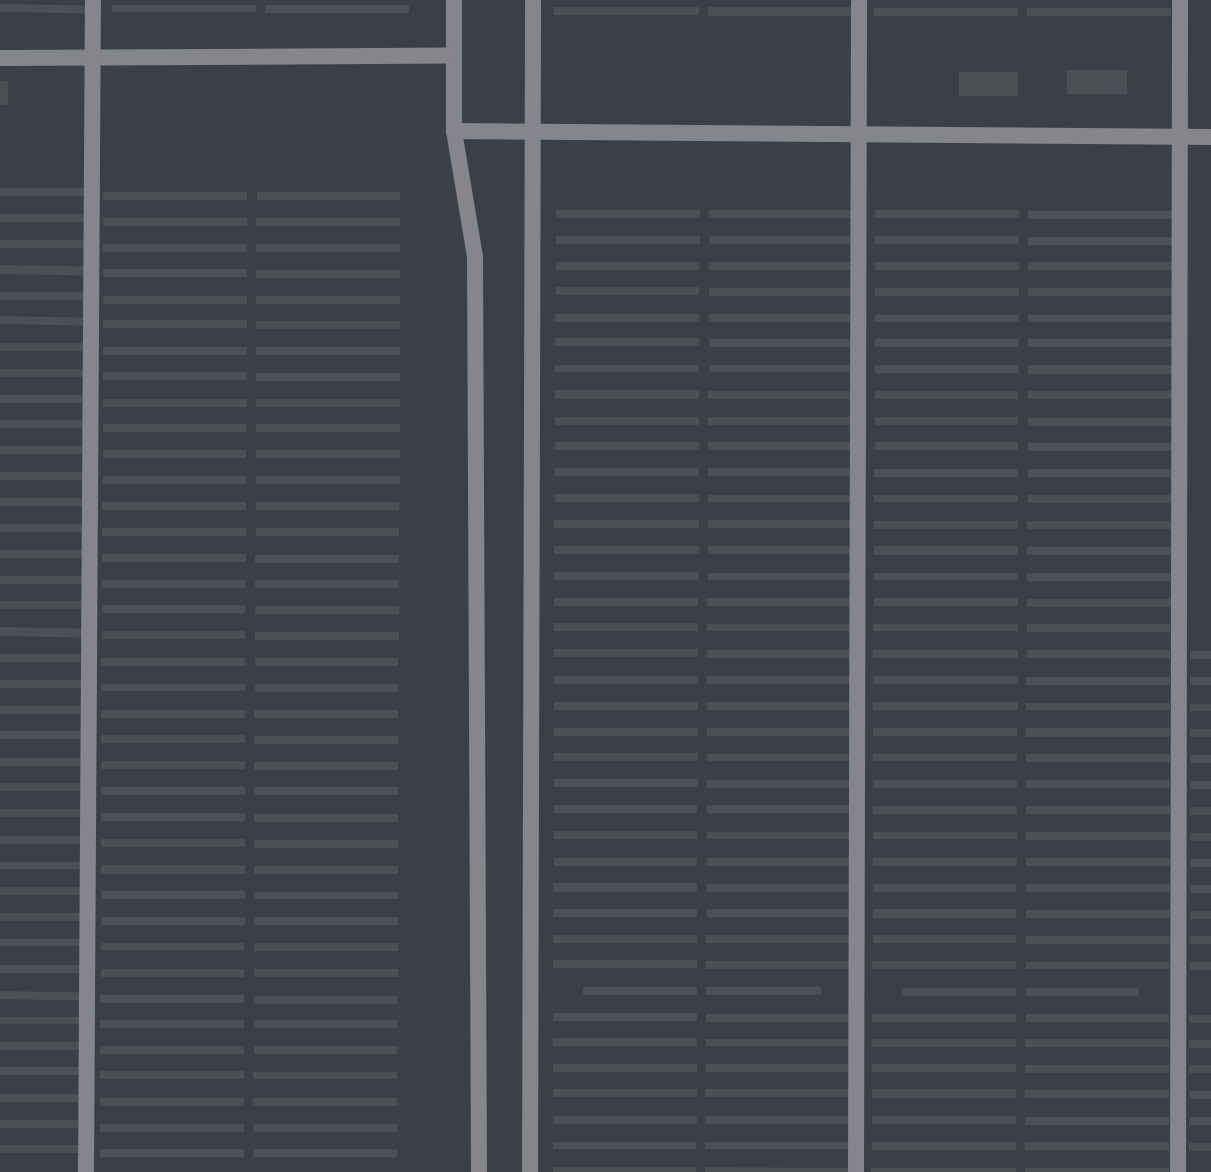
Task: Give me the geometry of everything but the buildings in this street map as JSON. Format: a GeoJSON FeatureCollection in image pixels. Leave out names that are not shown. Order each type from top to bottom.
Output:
{"type":"FeatureCollection","features":[{"type":"Feature","properties":{"kind":"lane"},"geometry":{"type":"LineString","coordinates":[[86,1172],[93,0]]}},
{"type":"Feature","properties":{"kind":"lane"},"geometry":{"type":"LineString","coordinates":[[454,0],[454,131],[475,257],[479,1172]]}},
{"type":"Feature","properties":{"kind":"lane"},"geometry":{"type":"LineString","coordinates":[[530,1172],[533,0]]}},
{"type":"Feature","properties":{"kind":"lane"},"geometry":{"type":"LineString","coordinates":[[856,1172],[859,0]]}},
{"type":"Feature","properties":{"kind":"lane"},"geometry":{"type":"LineString","coordinates":[[1178,1172],[1180,0]]}},
{"type":"Feature","properties":{"kind":"lane"},"geometry":{"type":"LineString","coordinates":[[0,58],[454,56]]}},
{"type":"Feature","properties":{"kind":"lane"},"geometry":{"type":"LineString","coordinates":[[454,131],[1211,137]]}},
{"type":"Feature","properties":{"kind":"shaded area"},"geometry":{"type":"Polygon","coordinates":[[[0,0],[1211,0],[1211,1172],[0,1172],[0,0]]]}}]}
